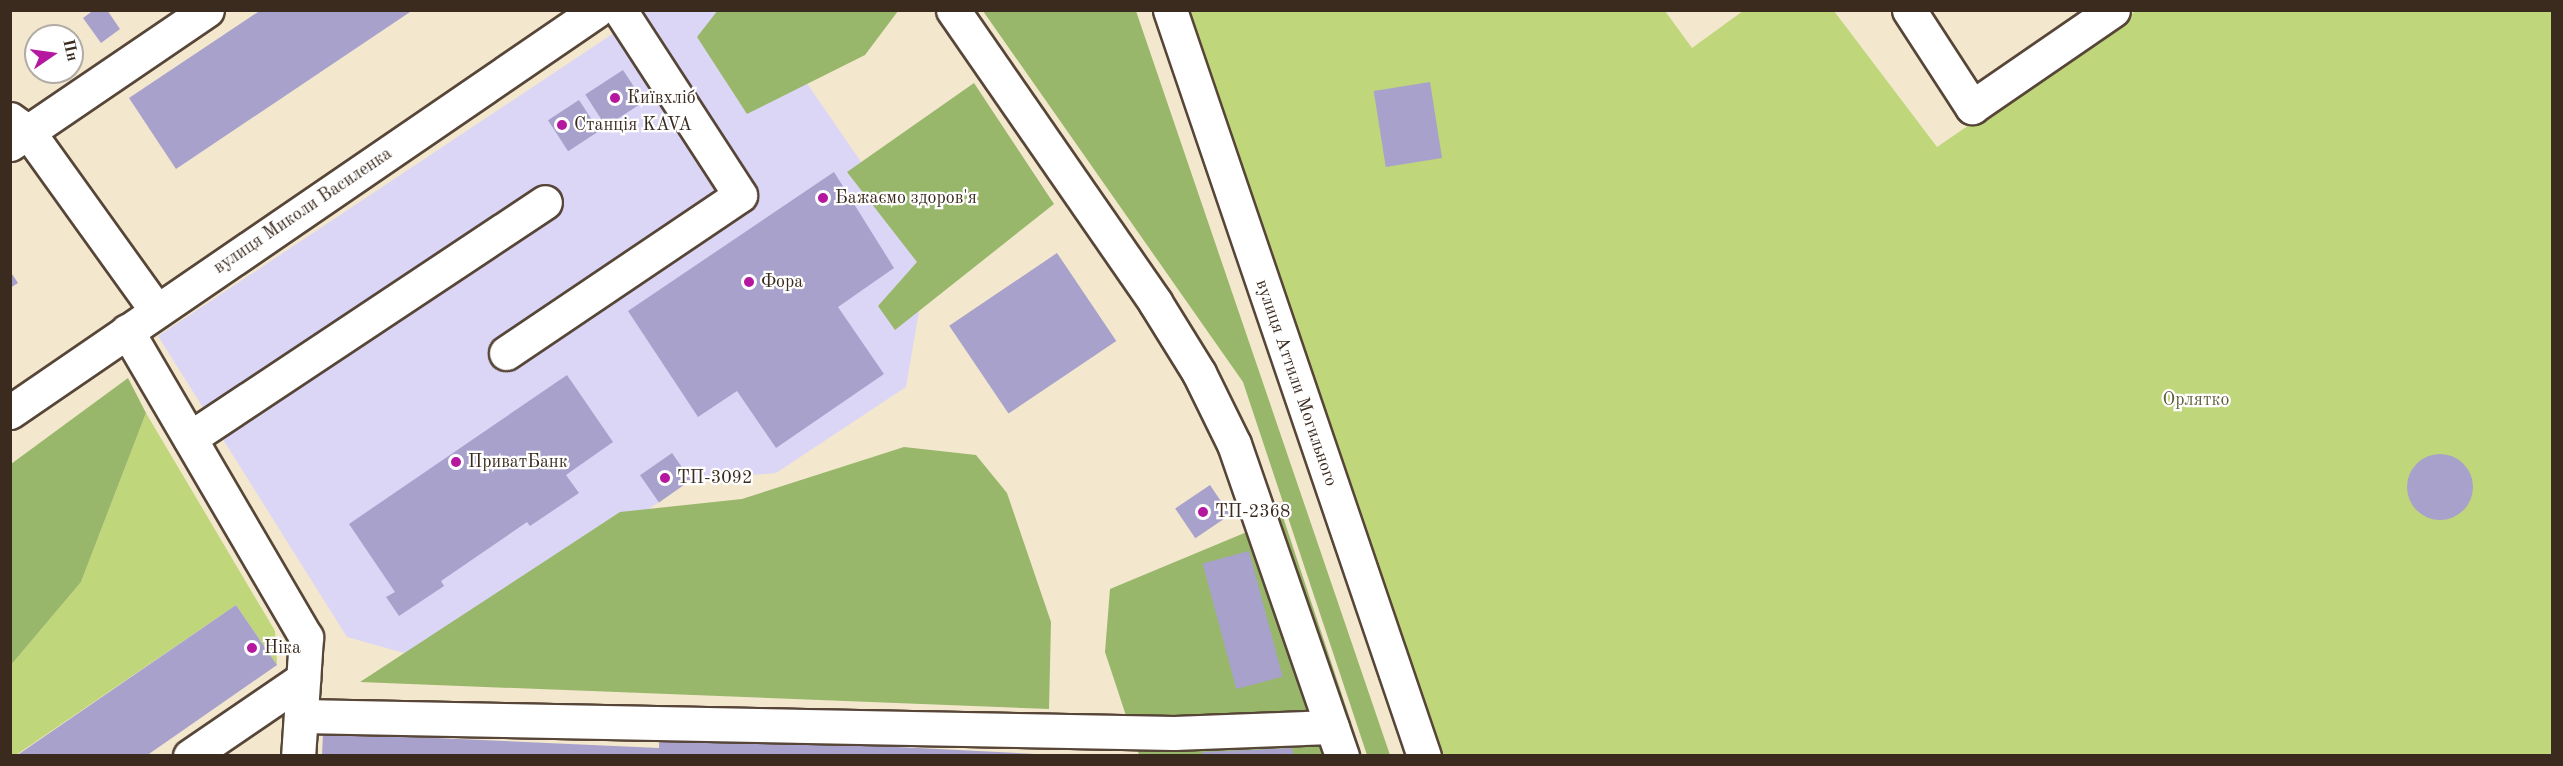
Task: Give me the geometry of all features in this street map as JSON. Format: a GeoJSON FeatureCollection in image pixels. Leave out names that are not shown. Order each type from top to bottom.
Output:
{"type":"FeatureCollection","features":[{"type":"Feature","properties":{"kind":"street"},"geometry":{"type":"LineString","coordinates":[[157,310],[17,132],[207,10]]}},
{"type":"Feature","properties":{"kind":"street","name":"вулиця Миколи Василенка"},"geometry":{"type":"LineString","coordinates":[[10,412],[597,10]]}},
{"type":"Feature","properties":{"kind":"street"},"geometry":{"type":"LineString","coordinates":[[506,353],[740,195],[620,10]]}},
{"type":"Feature","properties":{"kind":"street"},"geometry":{"type":"LineString","coordinates":[[301,716],[1174,733],[1337,741],[1234,444],[1199,373],[1155,302],[953,10]]}},
{"type":"Feature","properties":{"kind":"street","name":"вулиця Аттили Могильного"},"geometry":{"type":"LineString","coordinates":[[1170,10],[1424,756]]}},
{"type":"Feature","properties":{"kind":"street"},"geometry":{"type":"LineString","coordinates":[[1909,10],[1972,107],[2113,10]]}},
{"type":"Feature","properties":{"kind":"street"},"geometry":{"type":"LineString","coordinates":[[190,438],[545,202]]}},
{"type":"Feature","properties":{"kind":"street"},"geometry":{"type":"LineString","coordinates":[[127,332],[306,637],[298,756]]}},
{"type":"Feature","properties":{"kind":"street"},"geometry":{"type":"LineString","coordinates":[[190,756],[303,679]]}},
{"type":"Feature","properties":{"kind":"shaded area"},"geometry":{"type":"Polygon","coordinates":[[[647,11],[757,11],[928,259],[906,387],[776,473],[691,480],[429,660],[347,637],[158,336],[647,11]]]}},
{"type":"Feature","properties":{"kind":"green space"},"geometry":{"type":"Polygon","coordinates":[[[718,10],[898,11],[865,55],[747,114],[697,37],[718,10]]]}},
{"type":"Feature","properties":{"kind":"green space"},"geometry":{"type":"Polygon","coordinates":[[[983,11],[1136,11],[1390,755],[1367,755],[1243,382],[983,11]]]}},
{"type":"Feature","properties":{"kind":"green space","name":"Орлятко"},"geometry":{"type":"Polygon","coordinates":[[[1178,11],[1665,11],[1692,48],[1743,11],[1834,11],[1937,147],[2136,11],[2552,11],[2552,755],[1431,755],[1178,11]]]}},
{"type":"Feature","properties":{"kind":"green space"},"geometry":{"type":"Polygon","coordinates":[[[974,83],[1054,204],[895,330],[878,306],[917,262],[847,172],[974,83]]]}},
{"type":"Feature","properties":{"kind":"green space"},"geometry":{"type":"Polygon","coordinates":[[[128,378],[146,413],[81,582],[11,665],[11,464],[128,378]]]}},
{"type":"Feature","properties":{"kind":"green space"},"geometry":{"type":"Polygon","coordinates":[[[146,413],[275,631],[277,665],[236,605],[16,755],[11,756],[11,665],[81,582],[146,413]]]}},
{"type":"Feature","properties":{"kind":"green space"},"geometry":{"type":"Polygon","coordinates":[[[904,447],[976,455],[1007,493],[1051,622],[1049,709],[360,682],[620,512],[742,499],[904,447]]]}},
{"type":"Feature","properties":{"kind":"green space"},"geometry":{"type":"Polygon","coordinates":[[[1283,517],[1362,755],[1139,755],[1105,652],[1110,589],[1283,517]]]}},
{"type":"Feature","properties":{"kind":"building"},"geometry":{"type":"Polygon","coordinates":[[[94,10],[107,10],[120,29],[101,43],[83,18],[94,10]]]}},
{"type":"Feature","properties":{"kind":"building"},"geometry":{"type":"Polygon","coordinates":[[[261,10],[413,10],[176,169],[129,98],[261,10]]]}},
{"type":"Feature","properties":{"kind":"building","name":"Київхліб"},"geometry":{"type":"Polygon","coordinates":[[[623,70],[644,102],[606,126],[585,95],[623,70]]]}},
{"type":"Feature","properties":{"kind":"building"},"geometry":{"type":"Polygon","coordinates":[[[1430,82],[1442,158],[1386,167],[1374,91],[1430,82]]]}},
{"type":"Feature","properties":{"kind":"building"},"geometry":{"type":"Polygon","coordinates":[[[579,100],[599,131],[568,151],[548,120],[579,100]]]}},
{"type":"Feature","properties":{"kind":"building"},"geometry":{"type":"Polygon","coordinates":[[[834,172],[894,268],[838,307],[884,374],[776,448],[737,391],[698,417],[628,311],[834,172]]]}},
{"type":"Feature","properties":{"kind":"building"},"geometry":{"type":"Polygon","coordinates":[[[1057,253],[1116,341],[1008,414],[949,326],[1057,253]]]}},
{"type":"Feature","properties":{"kind":"building"},"geometry":{"type":"Polygon","coordinates":[[[10,271],[18,283],[10,288],[10,271]]]}},
{"type":"Feature","properties":{"kind":"building"},"geometry":{"type":"Polygon","coordinates":[[[567,375],[613,442],[566,475],[579,493],[530,526],[527,522],[441,581],[444,586],[399,616],[386,597],[395,592],[349,524],[567,375]]]}},
{"type":"Feature","properties":{"kind":"building","name":"ТП-3092"},"geometry":{"type":"Polygon","coordinates":[[[672,453],[691,480],[659,502],[640,475],[672,453]]]}},
{"type":"Feature","properties":{"kind":"building"},"geometry":{"type":"Polygon","coordinates":[[[2440,454],[2453,457],[2463,464],[2470,474],[2473,487],[2470,500],[2463,510],[2453,517],[2440,520],[2427,517],[2417,510],[2410,500],[2407,487],[2410,474],[2417,464],[2427,457],[2440,454]]]}},
{"type":"Feature","properties":{"kind":"building","name":"ТП-2368"},"geometry":{"type":"Polygon","coordinates":[[[1210,485],[1230,515],[1195,538],[1175,508],[1210,485]]]}},
{"type":"Feature","properties":{"kind":"building"},"geometry":{"type":"Polygon","coordinates":[[[1249,551],[1283,677],[1236,689],[1203,563],[1249,551]]]}},
{"type":"Feature","properties":{"kind":"building"},"geometry":{"type":"Polygon","coordinates":[[[236,605],[277,665],[146,756],[16,756],[236,605]]]}},
{"type":"Feature","properties":{"kind":"building"},"geometry":{"type":"Polygon","coordinates":[[[323,733],[659,748],[659,735],[1075,756],[322,756],[323,733]]]}},
{"type":"Feature","properties":{"kind":"building"},"geometry":{"type":"Polygon","coordinates":[[[1292,748],[1294,756],[1202,756],[1202,752],[1292,748]]]}},
{"type":"Feature","properties":{"kind":"place","name":"Київхліб"},"geometry":{"type":"Point","coordinates":[615,98]}},
{"type":"Feature","properties":{"kind":"place","name":"Станція KAVA"},"geometry":{"type":"Point","coordinates":[562,125]}},
{"type":"Feature","properties":{"kind":"place","name":"Бажаємо здоров'я"},"geometry":{"type":"Point","coordinates":[823,198]}},
{"type":"Feature","properties":{"kind":"place","name":"Фора"},"geometry":{"type":"Point","coordinates":[749,282]}},
{"type":"Feature","properties":{"kind":"place","name":"ПриватБанк"},"geometry":{"type":"Point","coordinates":[456,462]}},
{"type":"Feature","properties":{"kind":"place","name":"ТП-3092"},"geometry":{"type":"Point","coordinates":[665,478]}},
{"type":"Feature","properties":{"kind":"place","name":"ТП-2368"},"geometry":{"type":"Point","coordinates":[1203,512]}},
{"type":"Feature","properties":{"kind":"place","name":"Ніка"},"geometry":{"type":"Point","coordinates":[252,648]}}]}
